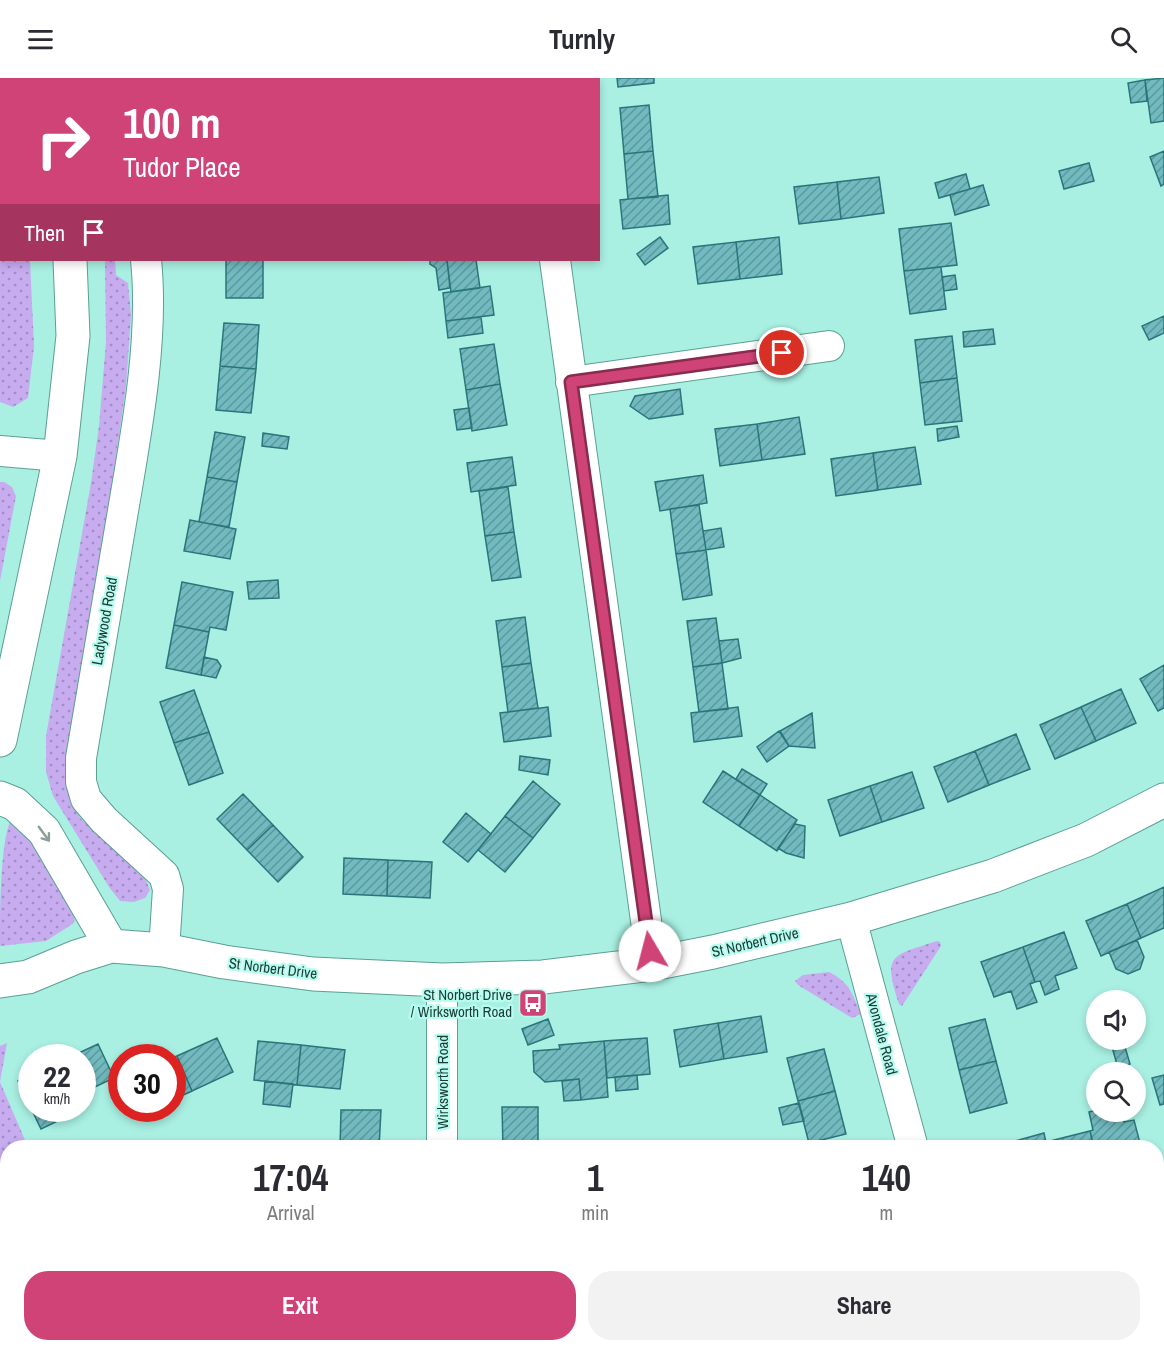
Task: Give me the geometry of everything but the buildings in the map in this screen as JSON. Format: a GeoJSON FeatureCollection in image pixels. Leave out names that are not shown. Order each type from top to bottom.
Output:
{"type":"FeatureCollection","features":[{"type":"Feature","properties":{"kind":"street"},"geometry":{"type":"LineString","coordinates":[[0,740],[60,456],[73,336],[70,261]]}},
{"type":"Feature","properties":{"kind":"street","name":"Ladywood Road"},"geometry":{"type":"LineString","coordinates":[[146,261],[148,278],[142,387],[81,758],[81,782],[86,799],[104,820],[164,875],[168,889],[164,950]]}},
{"type":"Feature","properties":{"kind":"street"},"geometry":{"type":"LineString","coordinates":[[555,261],[652,964]]}},
{"type":"Feature","properties":{"kind":"street"},"geometry":{"type":"LineString","coordinates":[[571,382],[829,346]]}},
{"type":"Feature","properties":{"kind":"street"},"geometry":{"type":"LineString","coordinates":[[0,451],[60,456]]}},
{"type":"Feature","properties":{"kind":"street"},"geometry":{"type":"LineString","coordinates":[[0,798],[15,804],[44,831],[111,946]]}},
{"type":"Feature","properties":{"kind":"street","name":"St Norbert Drive"},"geometry":{"type":"LineString","coordinates":[[0,981],[28,977],[76,957],[111,946],[164,950],[224,962],[313,974],[442,980],[543,977],[652,964],[851,920],[993,876],[1086,840],[1164,800]]}},
{"type":"Feature","properties":{"kind":"street","name":"Avondale Road"},"geometry":{"type":"LineString","coordinates":[[851,920],[911,1140]]}},
{"type":"Feature","properties":{"kind":"street","name":"Wirksworth Road"},"geometry":{"type":"LineString","coordinates":[[442,980],[442,1140]]}},
{"type":"Feature","properties":{"kind":"shaded area"},"geometry":{"type":"Polygon","coordinates":[[[0,261],[30,261],[34,346],[28,398],[13,407],[0,402],[0,261]]]}},
{"type":"Feature","properties":{"kind":"shaded area"},"geometry":{"type":"Polygon","coordinates":[[[105,261],[115,261],[116,275],[128,283],[131,315],[126,386],[69,792],[80,818],[145,878],[150,890],[145,898],[134,902],[120,901],[109,887],[53,796],[46,772],[46,736],[91,483],[99,426],[106,342],[105,261]]]}},
{"type":"Feature","properties":{"kind":"shaded area"},"geometry":{"type":"Polygon","coordinates":[[[0,482],[12,487],[16,496],[0,581],[0,482]]]}},
{"type":"Feature","properties":{"kind":"shaded area"},"geometry":{"type":"Polygon","coordinates":[[[11,820],[21,826],[75,915],[74,923],[46,941],[0,946],[3,861],[7,830],[11,820]]]}},
{"type":"Feature","properties":{"kind":"shaded area"},"geometry":{"type":"Polygon","coordinates":[[[937,941],[941,946],[902,1006],[899,1004],[891,975],[895,959],[910,950],[937,941]]]}},
{"type":"Feature","properties":{"kind":"shaded area"},"geometry":{"type":"Polygon","coordinates":[[[829,972],[846,985],[861,1014],[852,1018],[795,981],[803,975],[829,972]]]}},
{"type":"Feature","properties":{"kind":"shaded area"},"geometry":{"type":"Polygon","coordinates":[[[7,1043],[0,1082],[0,1046],[7,1043]]]}},
{"type":"Feature","properties":{"kind":"shaded area"},"geometry":{"type":"Polygon","coordinates":[[[0,1082],[25,1140],[0,1140],[0,1082]]]}},
{"type":"Feature","properties":{"kind":"place","name":"St Norbert Drive / Wirksworth Road"},"geometry":{"type":"Point","coordinates":[533,1003]}},
{"type":"Feature","properties":{"kind":"route"},"geometry":{"type":"LineString","coordinates":[[650,951],[571,382],[782,353]]}}]}
